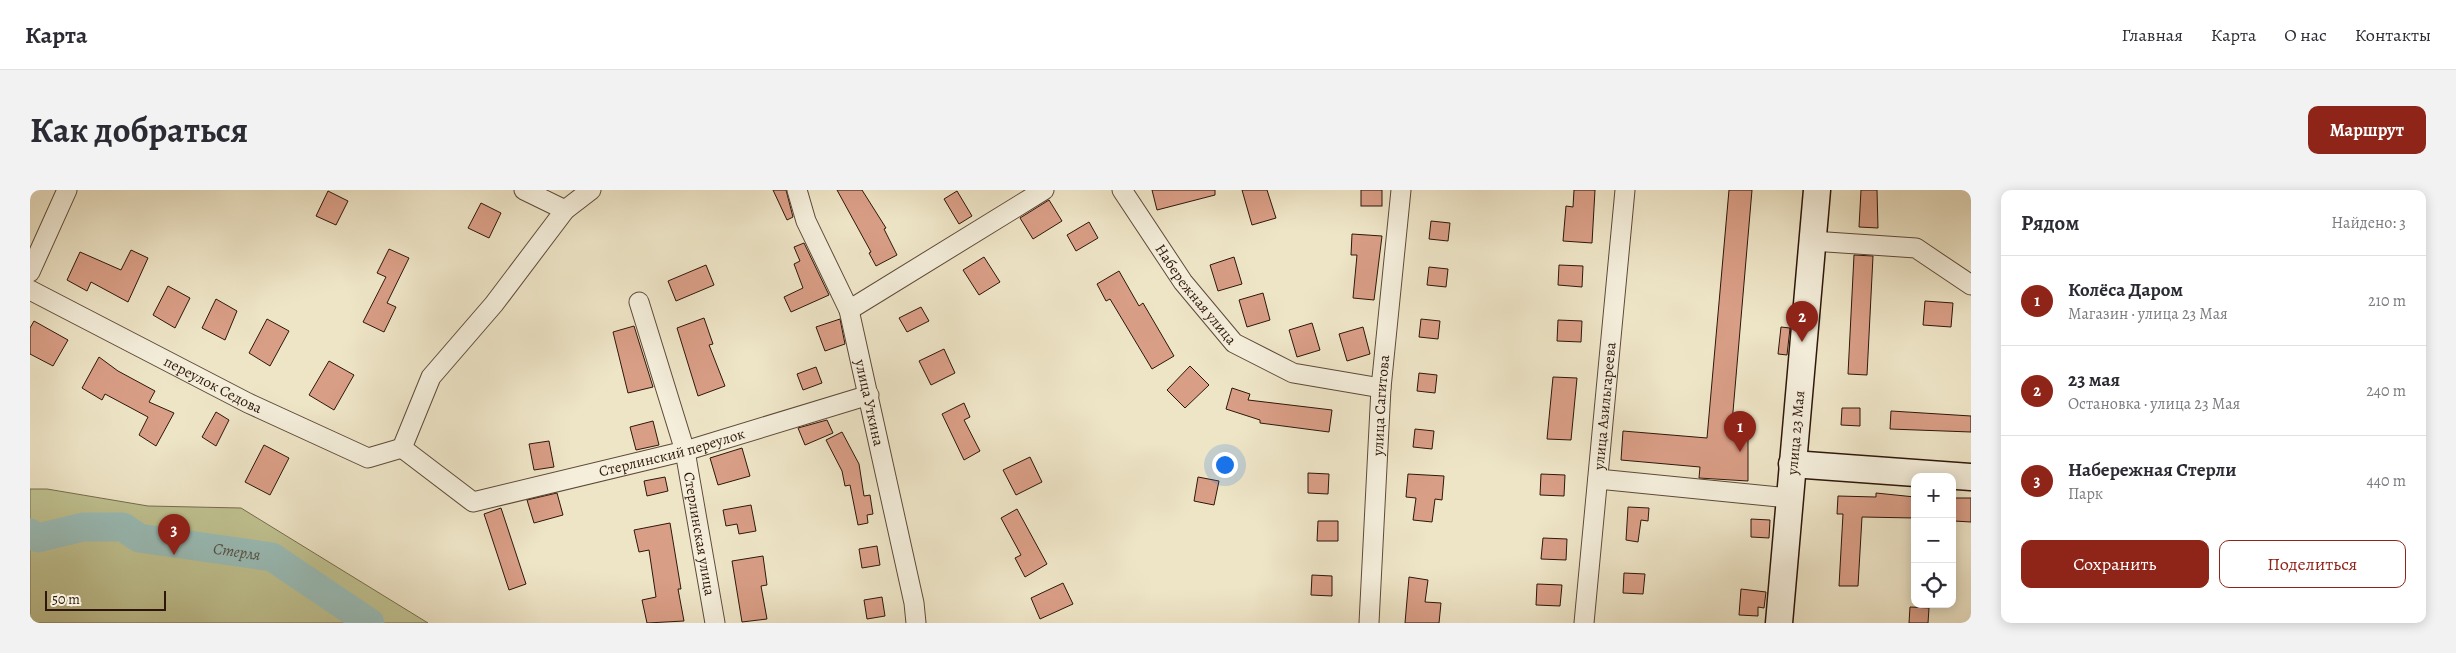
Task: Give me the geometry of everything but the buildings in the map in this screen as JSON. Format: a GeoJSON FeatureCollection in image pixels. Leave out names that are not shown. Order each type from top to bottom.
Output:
{"type":"FeatureCollection","features":[{"type":"Feature","properties":{"kind":"main road","name":"улица 23 Мая"},"geometry":{"type":"LineString","coordinates":[[1779,623],[1817,190]]}},
{"type":"Feature","properties":{"kind":"main road"},"geometry":{"type":"LineString","coordinates":[[1792,464],[1971,477]]}},
{"type":"Feature","properties":{"kind":"street"},"geometry":{"type":"LineString","coordinates":[[30,272],[67,190]]}},
{"type":"Feature","properties":{"kind":"street"},"geometry":{"type":"LineString","coordinates":[[524,190],[564,210]]}},
{"type":"Feature","properties":{"kind":"street"},"geometry":{"type":"LineString","coordinates":[[402,448],[431,378],[494,304],[564,210],[591,190]]}},
{"type":"Feature","properties":{"kind":"street","name":"улица Уткина"},"geometry":{"type":"LineString","coordinates":[[797,190],[806,221],[849,310],[914,603],[916,623]]}},
{"type":"Feature","properties":{"kind":"street"},"geometry":{"type":"LineString","coordinates":[[849,310],[1044,190]]}},
{"type":"Feature","properties":{"kind":"street","name":"Набережная улица"},"geometry":{"type":"LineString","coordinates":[[1122,190],[1183,282],[1234,343],[1293,372],[1381,388]]}},
{"type":"Feature","properties":{"kind":"street","name":"улица Сагитова"},"geometry":{"type":"LineString","coordinates":[[1368,623],[1381,388],[1401,190]]}},
{"type":"Feature","properties":{"kind":"street","name":"улица Азильгареева"},"geometry":{"type":"LineString","coordinates":[[1584,623],[1625,190]]}},
{"type":"Feature","properties":{"kind":"street"},"geometry":{"type":"LineString","coordinates":[[1812,241],[1916,248],[1971,286]]}},
{"type":"Feature","properties":{"kind":"street","name":"переулок Седова"},"geometry":{"type":"LineString","coordinates":[[30,290],[248,403],[368,458],[402,448]]}},
{"type":"Feature","properties":{"kind":"street","name":"Стерлинская улица"},"geometry":{"type":"LineString","coordinates":[[639,302],[685,451],[715,623]]}},
{"type":"Feature","properties":{"kind":"street","name":"Стерлинский переулок"},"geometry":{"type":"LineString","coordinates":[[402,448],[473,502],[685,451],[869,395]]}},
{"type":"Feature","properties":{"kind":"street"},"geometry":{"type":"LineString","coordinates":[[1598,479],[1789,498]]}},
{"type":"Feature","properties":{"kind":"street"},"geometry":{"type":"LineString","coordinates":[[914,603],[931,623]]}},
{"type":"Feature","properties":{"kind":"green space"},"geometry":{"type":"Polygon","coordinates":[[[30,489],[47,489],[148,506],[241,508],[428,623],[30,623],[30,489]]]}},
{"type":"Feature","properties":{"kind":"waterway","name":"Стерля"},"geometry":{"type":"LineString","coordinates":[[30,533],[38,538],[83,527],[123,527],[139,538],[272,557],[370,623]]}},
{"type":"Feature","properties":{"kind":"place","name":"23 мая"},"geometry":{"type":"Point","coordinates":[1802,342]}},
{"type":"Feature","properties":{"kind":"place","name":"Колёса Даром"},"geometry":{"type":"Point","coordinates":[1740,452]}},
{"type":"Feature","properties":{"kind":"place","name":"Набережная Стерли"},"geometry":{"type":"Point","coordinates":[174,555]}}]}
